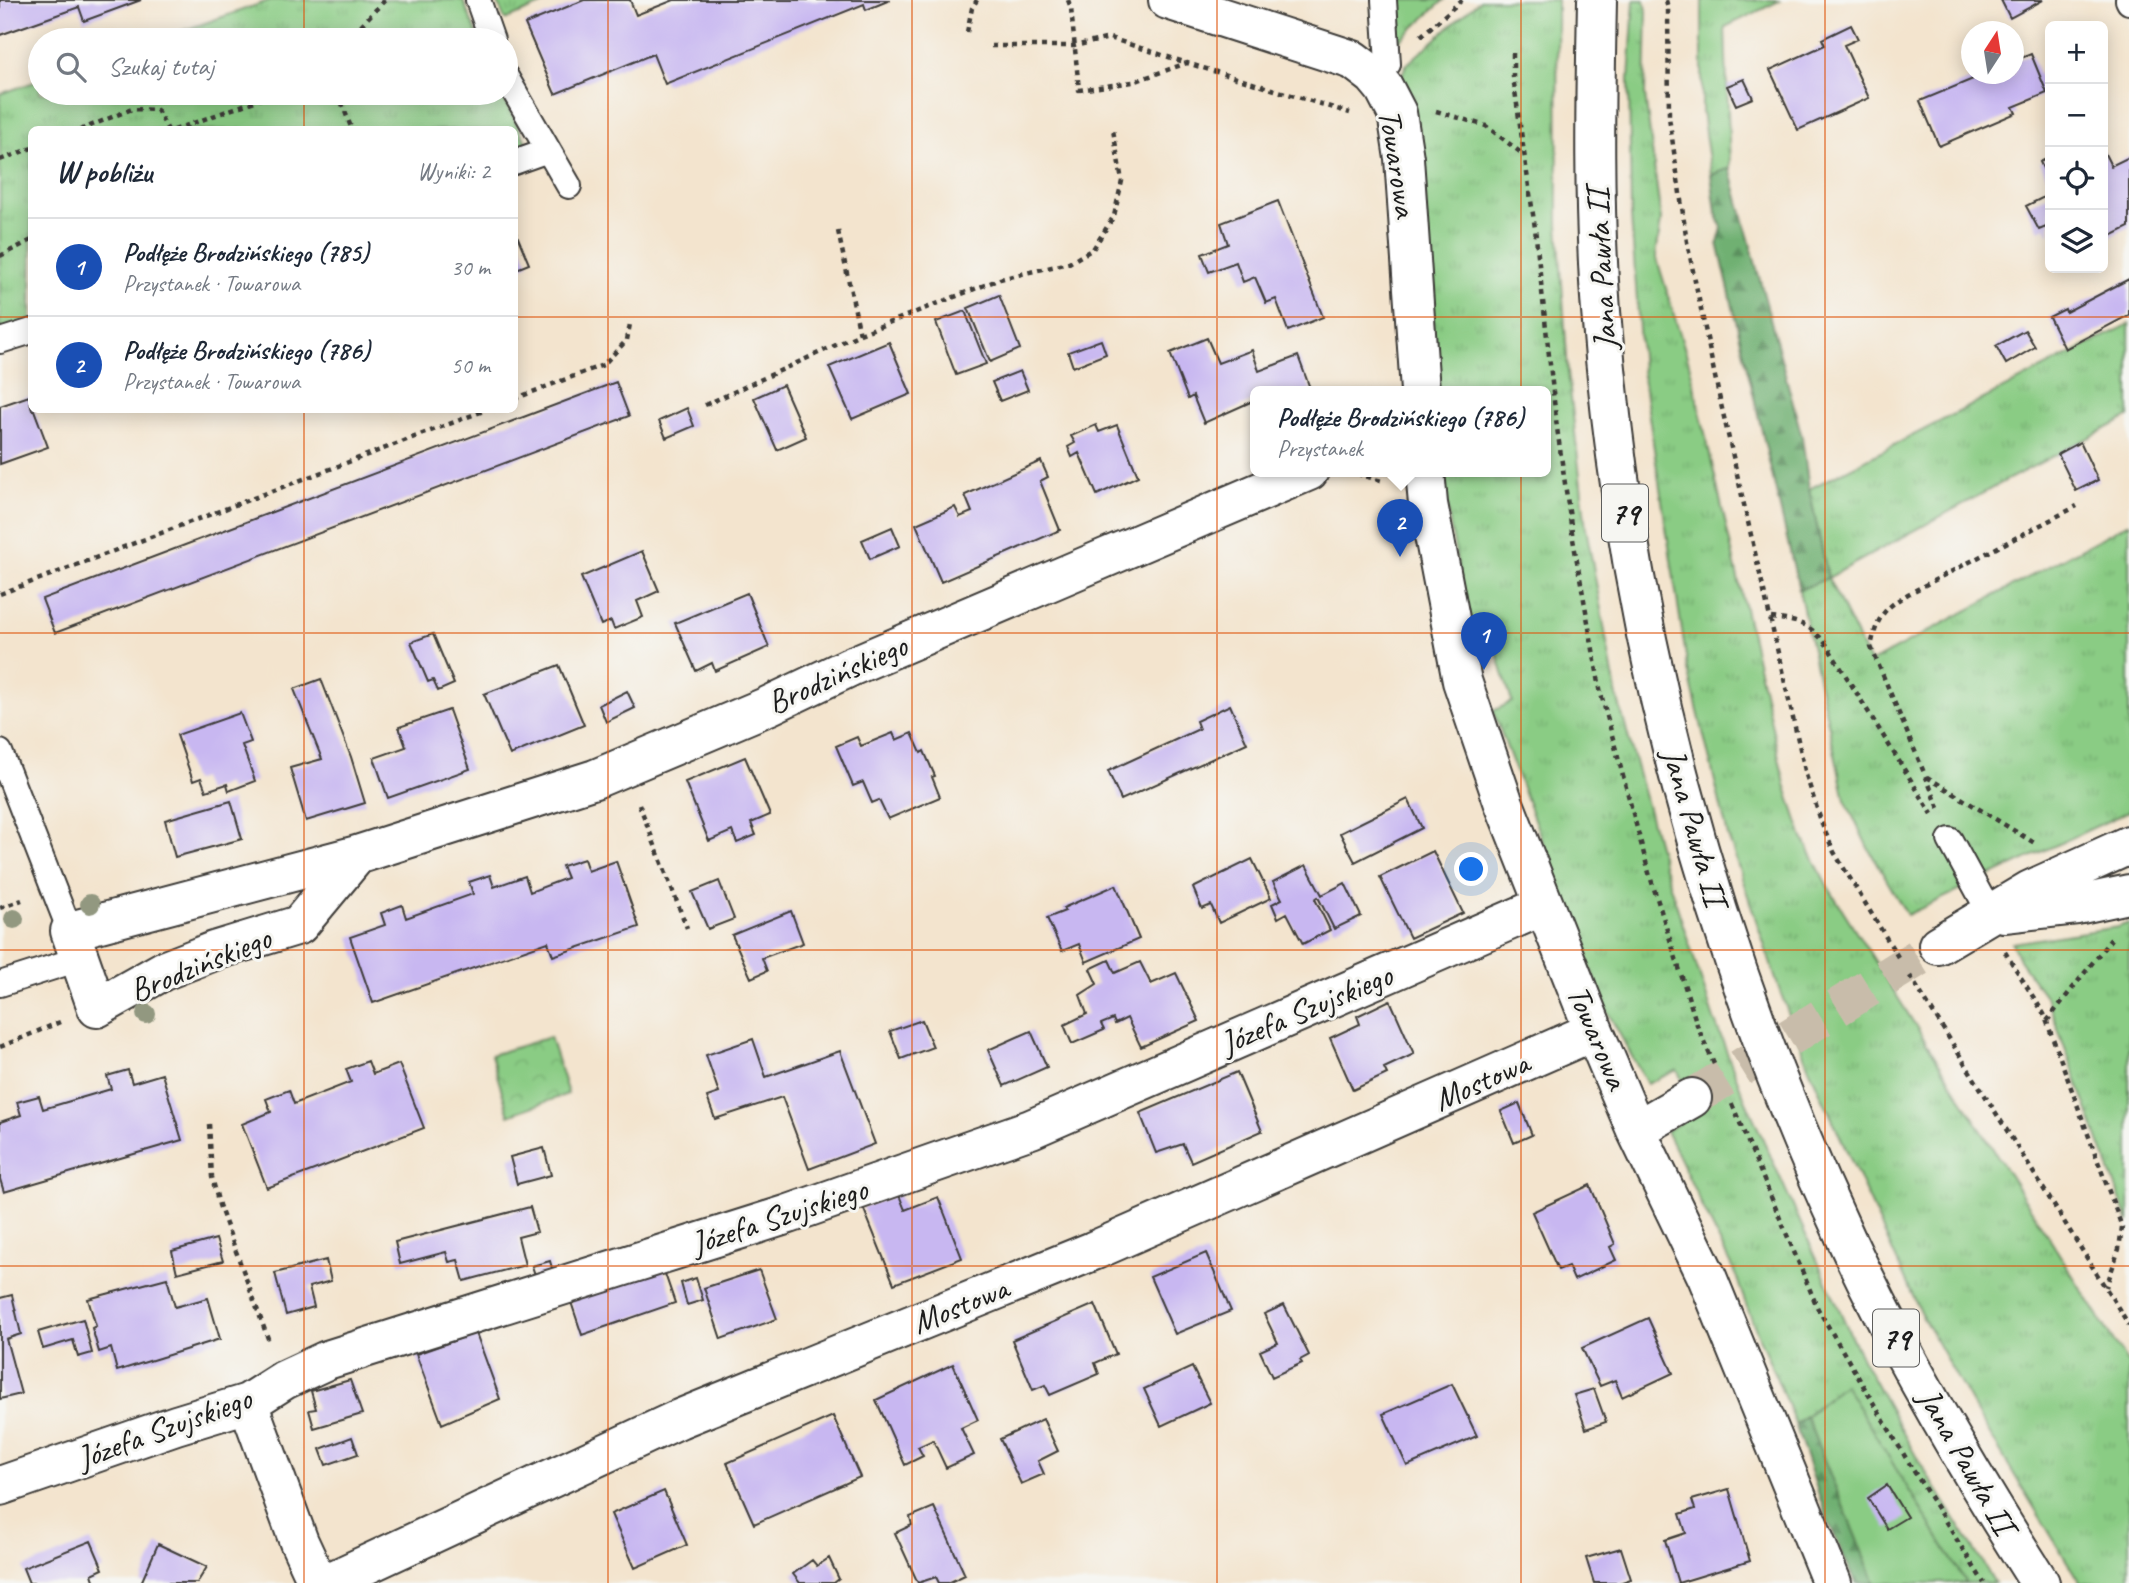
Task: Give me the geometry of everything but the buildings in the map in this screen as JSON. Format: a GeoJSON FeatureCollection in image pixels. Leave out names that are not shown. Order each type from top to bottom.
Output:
{"type":"FeatureCollection","features":[{"type":"Feature","properties":{"kind":"street","name":"Towarowa"},"geometry":{"type":"LineString","coordinates":[[1168,0],[1381,70],[1384,88],[1397,113],[1404,158],[1420,386]]}},
{"type":"Feature","properties":{"kind":"street","name":"Jana Pawła II"},"geometry":{"type":"LineString","coordinates":[[1597,0],[1594,116],[1596,219],[1601,310],[1612,423],[1626,522],[1656,680],[1702,858],[1751,1010],[1790,1110],[1847,1240],[1947,1432],[2040,1583]]}},
{"type":"Feature","properties":{"kind":"street","name":"Brodzińskiego"},"geometry":{"type":"LineString","coordinates":[[357,855],[299,925],[214,951],[163,971],[97,1008],[74,945],[595,779],[1295,477]]}},
{"type":"Feature","properties":{"kind":"street","name":"Towarowa"},"geometry":{"type":"LineString","coordinates":[[1426,477],[1428,504],[1462,681],[1503,801],[1594,1031],[1636,1130],[1707,1278],[1832,1583]]}},
{"type":"Feature","properties":{"kind":"street"},"geometry":{"type":"LineString","coordinates":[[1938,945],[2029,890],[2129,845]]}},
{"type":"Feature","properties":{"kind":"street"},"geometry":{"type":"LineString","coordinates":[[1991,915],[2077,905],[2129,894]]}},
{"type":"Feature","properties":{"kind":"street","name":"Józefa Szujskiego"},"geometry":{"type":"LineString","coordinates":[[0,1486],[176,1424],[248,1403],[284,1380],[327,1360],[789,1214],[1031,1129],[1544,906]]}},
{"type":"Feature","properties":{"kind":"street","name":"Mostowa"},"geometry":{"type":"LineString","coordinates":[[327,1583],[679,1419],[1093,1251],[1594,1031]]}},
{"type":"Feature","properties":{"kind":"street"},"geometry":{"type":"LineString","coordinates":[[1636,1130],[1692,1098]]}},
{"type":"Feature","properties":{"kind":"street"},"geometry":{"type":"LineString","coordinates":[[248,1403],[299,1542],[318,1583]]}},
{"type":"Feature","properties":{"kind":"lane"},"geometry":{"type":"LineString","coordinates":[[478,0],[488,28]]}},
{"type":"Feature","properties":{"kind":"lane"},"geometry":{"type":"LineString","coordinates":[[1381,70],[1384,0]]}},
{"type":"Feature","properties":{"kind":"lane"},"geometry":{"type":"LineString","coordinates":[[518,99],[569,186]]}},
{"type":"Feature","properties":{"kind":"lane"},"geometry":{"type":"LineString","coordinates":[[518,161],[548,150]]}},
{"type":"Feature","properties":{"kind":"lane"},"geometry":{"type":"LineString","coordinates":[[0,341],[28,332]]}},
{"type":"Feature","properties":{"kind":"lane"},"geometry":{"type":"LineString","coordinates":[[0,752],[74,945],[0,984]]}},
{"type":"Feature","properties":{"kind":"lane"},"geometry":{"type":"LineString","coordinates":[[1950,840],[1991,915]]}},
{"type":"Feature","properties":{"kind":"path"},"geometry":{"type":"LineString","coordinates":[[358,28],[385,0]]}},
{"type":"Feature","properties":{"kind":"path"},"geometry":{"type":"LineString","coordinates":[[967,32],[972,8],[977,0]]}},
{"type":"Feature","properties":{"kind":"path"},"geometry":{"type":"LineString","coordinates":[[1068,0],[1079,90],[1133,82],[1187,63]]}},
{"type":"Feature","properties":{"kind":"path"},"geometry":{"type":"LineString","coordinates":[[1381,70],[1462,0]]}},
{"type":"Feature","properties":{"kind":"path"},"geometry":{"type":"LineString","coordinates":[[1666,0],[1669,117],[1687,242],[1718,391],[1806,775],[1823,827],[1840,864],[1882,931]]}},
{"type":"Feature","properties":{"kind":"path"},"geometry":{"type":"LineString","coordinates":[[990,46],[1074,46],[1110,38],[1359,116]]}},
{"type":"Feature","properties":{"kind":"path"},"geometry":{"type":"LineString","coordinates":[[185,126],[244,105]]}},
{"type":"Feature","properties":{"kind":"path"},"geometry":{"type":"LineString","coordinates":[[343,105],[350,126]]}},
{"type":"Feature","properties":{"kind":"path"},"geometry":{"type":"LineString","coordinates":[[90,126],[132,109],[157,110],[167,126]]}},
{"type":"Feature","properties":{"kind":"path"},"geometry":{"type":"LineString","coordinates":[[1397,113],[1434,111],[1486,126],[1525,156]]}},
{"type":"Feature","properties":{"kind":"path"},"geometry":{"type":"LineString","coordinates":[[705,405],[860,334],[1000,279],[1069,263],[1094,248],[1114,216],[1122,181],[1113,130]]}},
{"type":"Feature","properties":{"kind":"path"},"geometry":{"type":"LineString","coordinates":[[0,160],[28,150]]}},
{"type":"Feature","properties":{"kind":"path"},"geometry":{"type":"LineString","coordinates":[[838,231],[860,334]]}},
{"type":"Feature","properties":{"kind":"path"},"geometry":{"type":"LineString","coordinates":[[0,256],[28,242]]}},
{"type":"Feature","properties":{"kind":"path"},"geometry":{"type":"LineString","coordinates":[[518,397],[603,365],[627,340],[630,324]]}},
{"type":"Feature","properties":{"kind":"path"},"geometry":{"type":"LineString","coordinates":[[0,594],[478,413]]}},
{"type":"Feature","properties":{"kind":"path"},"geometry":{"type":"LineString","coordinates":[[1950,840],[1871,647],[1875,627],[1888,606],[1908,594],[2077,506]]}},
{"type":"Feature","properties":{"kind":"path"},"geometry":{"type":"LineString","coordinates":[[1771,618],[1810,627],[1826,644],[1923,802],[1950,840]]}},
{"type":"Feature","properties":{"kind":"path"},"geometry":{"type":"LineString","coordinates":[[625,767],[687,928]]}},
{"type":"Feature","properties":{"kind":"path"},"geometry":{"type":"LineString","coordinates":[[1926,776],[2039,845]]}},
{"type":"Feature","properties":{"kind":"path"},"geometry":{"type":"LineString","coordinates":[[1991,915],[2007,958],[2032,993],[2047,1021],[2122,1227],[2119,1249],[2106,1287]]}},
{"type":"Feature","properties":{"kind":"path"},"geometry":{"type":"LineString","coordinates":[[2047,1021],[2113,937]]}},
{"type":"Feature","properties":{"kind":"path"},"geometry":{"type":"LineString","coordinates":[[1912,980],[2129,1325]]}},
{"type":"Feature","properties":{"kind":"path"},"geometry":{"type":"LineString","coordinates":[[0,1046],[97,1008]]}},
{"type":"Feature","properties":{"kind":"path"},"geometry":{"type":"LineString","coordinates":[[1732,1105],[1818,1309],[1910,1465],[1984,1583]]}},
{"type":"Feature","properties":{"kind":"path"},"geometry":{"type":"LineString","coordinates":[[209,1124],[212,1178],[219,1205],[284,1380]]}},
{"type":"Feature","properties":{"kind":"green space"},"geometry":{"type":"Polygon","coordinates":[[[271,0],[463,0],[474,28],[190,28],[271,0]]]}},
{"type":"Feature","properties":{"kind":"green space"},"geometry":{"type":"Polygon","coordinates":[[[497,0],[553,0],[505,20],[497,0]]]}},
{"type":"Feature","properties":{"kind":"green space"},"geometry":{"type":"Polygon","coordinates":[[[1395,0],[1444,0],[1396,44],[1395,0]]]}},
{"type":"Feature","properties":{"kind":"green space"},"geometry":{"type":"Polygon","coordinates":[[[1480,0],[1557,0],[1558,224],[1568,372],[1586,528],[1616,692],[1664,867],[1714,1019],[1745,1099],[1857,1349],[1917,1458],[1995,1583],[1966,1583],[1844,1385],[1795,1424],[1737,1278],[1666,1131],[1699,1112],[1677,1070],[1647,1084],[1606,1009],[1493,711],[1512,702],[1493,641],[1473,644],[1444,477],[1551,477],[1551,386],[1435,386],[1423,152],[1413,106],[1400,79],[1406,65],[1480,0]]]}},
{"type":"Feature","properties":{"kind":"green space"},"geometry":{"type":"Polygon","coordinates":[[[1634,0],[1645,0],[1647,11],[1645,95],[1661,220],[1656,256],[1689,363],[1785,784],[1802,836],[1827,885],[2129,1365],[2129,1583],[2080,1583],[1978,1415],[1922,1316],[1809,1068],[1778,986],[1728,836],[1688,670],[1642,371],[1631,217],[1629,80],[1634,0]]]}},
{"type":"Feature","properties":{"kind":"green space"},"geometry":{"type":"Polygon","coordinates":[[[1702,0],[1781,0],[1725,27],[1730,168],[1711,175],[1702,112],[1702,0]]]}},
{"type":"Feature","properties":{"kind":"green space"},"geometry":{"type":"Polygon","coordinates":[[[28,84],[28,105],[507,105],[518,126],[28,126],[28,323],[0,333],[0,94],[28,84]]]}},
{"type":"Feature","properties":{"kind":"green space"},"geometry":{"type":"Polygon","coordinates":[[[518,126],[530,150],[518,154],[518,126]]]}},
{"type":"Feature","properties":{"kind":"green space"},"geometry":{"type":"Polygon","coordinates":[[[1730,168],[1802,437],[1809,489],[1828,578],[1799,590],[1718,243],[1722,228],[1716,212],[1711,175],[1730,168]]]}},
{"type":"Feature","properties":{"kind":"green space"},"geometry":{"type":"Polygon","coordinates":[[[2129,324],[2129,417],[1828,578],[1809,489],[2129,324]]]}},
{"type":"Feature","properties":{"kind":"green space"},"geometry":{"type":"Polygon","coordinates":[[[2129,523],[2129,811],[1907,915],[1868,848],[1845,800],[1799,590],[1828,578],[1870,663],[2129,523]]]}},
{"type":"Feature","properties":{"kind":"green space"},"geometry":{"type":"Polygon","coordinates":[[[2129,923],[2129,1223],[2047,999],[2019,960],[2012,943],[2129,923]]]}},
{"type":"Feature","properties":{"kind":"green space"},"geometry":{"type":"Polygon","coordinates":[[[550,1037],[568,1094],[509,1115],[491,1055],[550,1037]]]}},
{"type":"Feature","properties":{"kind":"green space"},"geometry":{"type":"Polygon","coordinates":[[[1844,1384],[1966,1583],[1875,1583],[1806,1416],[1844,1384]]]}},
{"type":"Feature","properties":{"kind":"green space"},"geometry":{"type":"Polygon","coordinates":[[[1806,1416],[1875,1583],[1856,1583],[1827,1519],[1795,1424],[1806,1416]]]}},
{"type":"Feature","properties":{"kind":"tunnel"},"geometry":{"type":"LineString","coordinates":[[1692,1098],[1938,945]]}},
{"type":"Feature","properties":{"kind":"place","name":"Podłęże Brodzińskiego (786)"},"geometry":{"type":"Point","coordinates":[1400,557]}},
{"type":"Feature","properties":{"kind":"place","name":"Podłęże Brodzińskiego (785)"},"geometry":{"type":"Point","coordinates":[1484,670]}}]}
